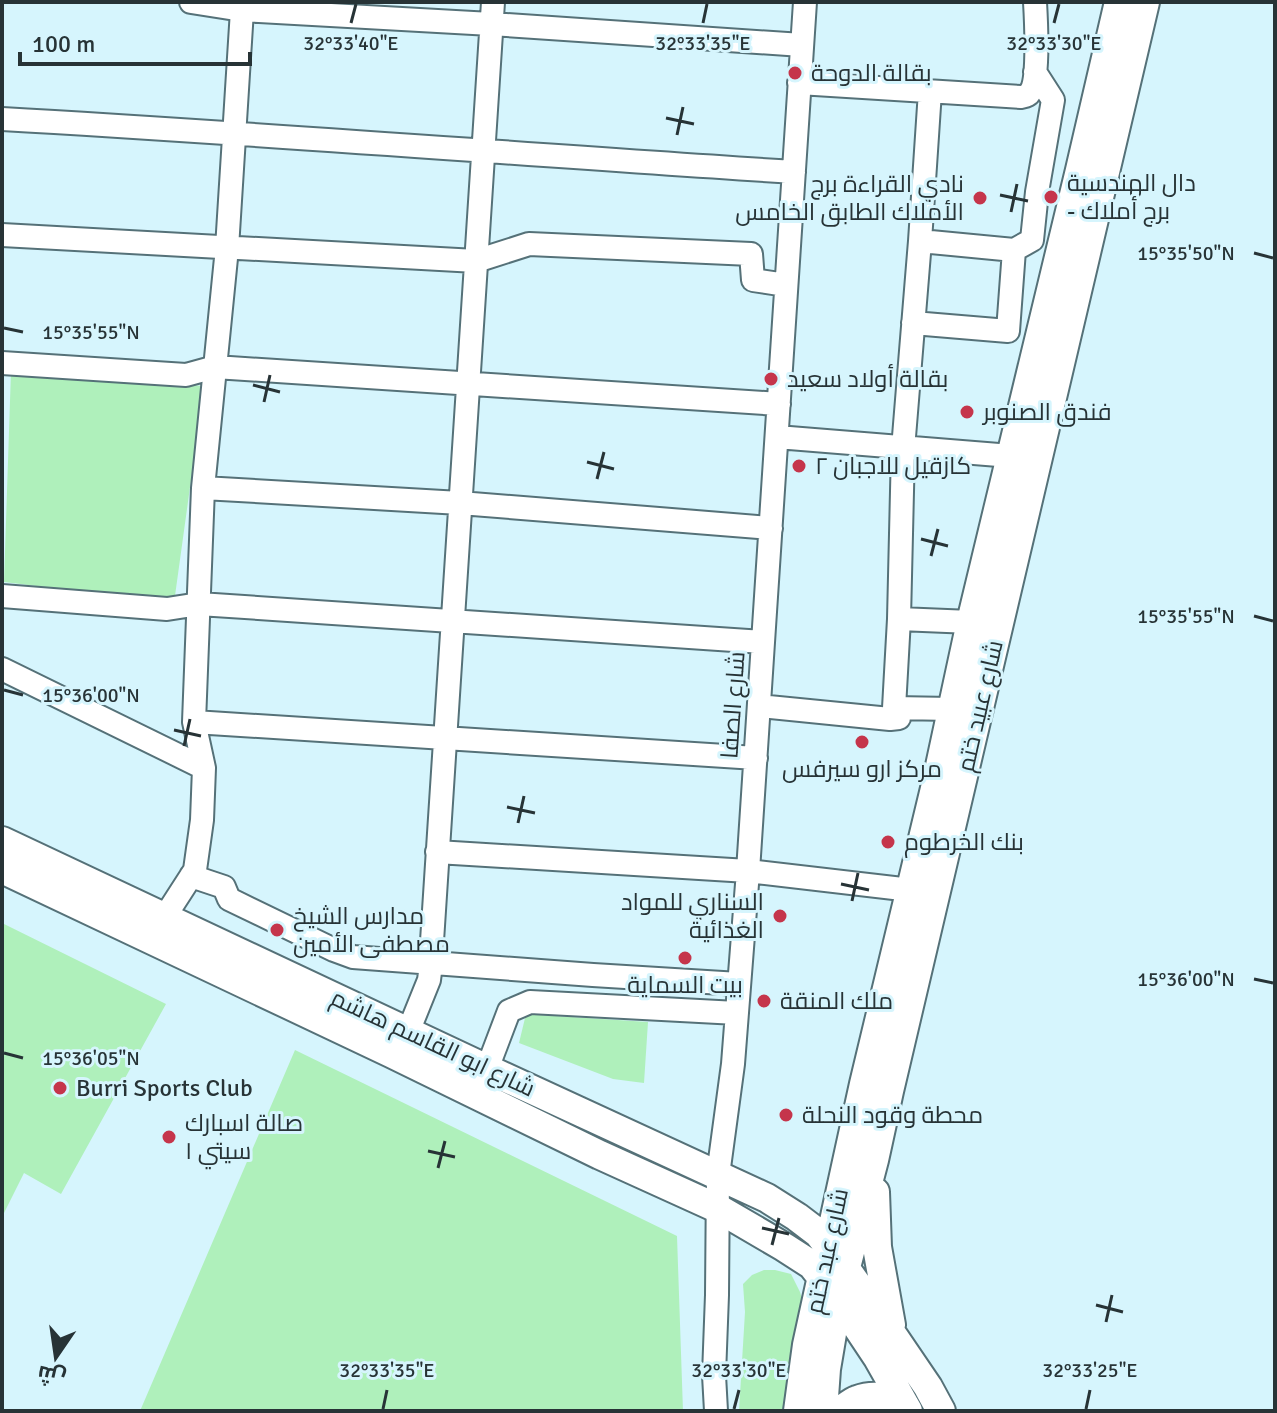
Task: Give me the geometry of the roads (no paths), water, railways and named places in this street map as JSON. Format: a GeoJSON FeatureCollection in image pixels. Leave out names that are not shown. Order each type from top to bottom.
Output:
{"type":"FeatureCollection","features":[{"type":"Feature","properties":{"kind":"main road","name":"شارع عبيد ختم"},"geometry":{"type":"LineString","coordinates":[[862,1092],[1119,2]]}},
{"type":"Feature","properties":{"kind":"main road","name":"شارع عبيد ختم"},"geometry":{"type":"LineString","coordinates":[[823,1411],[834,1273],[874,1160],[1145,2]]}},
{"type":"Feature","properties":{"kind":"main road","name":"شارع ابو القاسم هاشم"},"geometry":{"type":"LineString","coordinates":[[2,841],[767,1198],[818,1233],[834,1273]]}},
{"type":"Feature","properties":{"kind":"main road","name":"شارع ابو القاسم هاشم"},"geometry":{"type":"LineString","coordinates":[[4,871],[719,1209],[812,1265],[834,1273]]}},
{"type":"Feature","properties":{"kind":"main road","name":"شارع عبد ختم"},"geometry":{"type":"LineString","coordinates":[[798,1411],[807,1345],[834,1273],[862,1092]]}},
{"type":"Feature","properties":{"kind":"main road"},"geometry":{"type":"LineString","coordinates":[[874,1160],[877,1247],[894,1337]]}},
{"type":"Feature","properties":{"kind":"main road"},"geometry":{"type":"LineString","coordinates":[[834,1273],[894,1337],[941,1411]]}},
{"type":"Feature","properties":{"kind":"main road"},"geometry":{"type":"LineString","coordinates":[[834,1273],[906,1407]]}},
{"type":"Feature","properties":{"kind":"main road"},"geometry":{"type":"LineString","coordinates":[[840,1411],[856,1400],[875,1397],[891,1398],[906,1407]]}},
{"type":"Feature","properties":{"kind":"street"},"geometry":{"type":"LineString","coordinates":[[191,2],[242,10],[492,13],[802,45]]}},
{"type":"Feature","properties":{"kind":"street","name":"شارع الصفا"},"geometry":{"type":"LineString","coordinates":[[716,1411],[718,1175],[733,1064],[748,871],[805,2]]}},
{"type":"Feature","properties":{"kind":"street"},"geometry":{"type":"LineString","coordinates":[[799,83],[1021,97],[1031,91],[1035,72],[1035,2]]}},
{"type":"Feature","properties":{"kind":"street"},"geometry":{"type":"LineString","coordinates":[[164,918],[197,863],[202,820],[204,768],[194,722],[203,488],[227,248],[242,10]]}},
{"type":"Feature","properties":{"kind":"street"},"geometry":{"type":"LineString","coordinates":[[408,1032],[429,980],[492,13]]}},
{"type":"Feature","properties":{"kind":"street"},"geometry":{"type":"LineString","coordinates":[[920,241],[1014,250],[1032,240],[1053,100],[1035,72]]}},
{"type":"Feature","properties":{"kind":"street"},"geometry":{"type":"LineString","coordinates":[[759,706],[899,718],[894,708],[903,449],[930,91]]}},
{"type":"Feature","properties":{"kind":"street"},"geometry":{"type":"LineString","coordinates":[[2,119],[234,132],[794,172]]}},
{"type":"Feature","properties":{"kind":"street"},"geometry":{"type":"LineString","coordinates":[[2,235],[476,261],[529,244],[751,254],[753,280],[786,285]]}},
{"type":"Feature","properties":{"kind":"street"},"geometry":{"type":"LineString","coordinates":[[913,323],[1008,331],[1014,250]]}},
{"type":"Feature","properties":{"kind":"street"},"geometry":{"type":"LineString","coordinates":[[2,363],[186,375],[215,367],[779,404]]}},
{"type":"Feature","properties":{"kind":"street"},"geometry":{"type":"LineString","coordinates":[[777,437],[1011,456]]}},
{"type":"Feature","properties":{"kind":"street"},"geometry":{"type":"LineString","coordinates":[[203,488],[460,503],[771,528]]}},
{"type":"Feature","properties":{"kind":"street"},"geometry":{"type":"LineString","coordinates":[[2,596],[167,609],[199,604],[763,642]]}},
{"type":"Feature","properties":{"kind":"street"},"geometry":{"type":"LineString","coordinates":[[899,619],[971,622]]}},
{"type":"Feature","properties":{"kind":"street"},"geometry":{"type":"LineString","coordinates":[[2,669],[204,768]]}},
{"type":"Feature","properties":{"kind":"street"},"geometry":{"type":"LineString","coordinates":[[894,708],[952,709]]}},
{"type":"Feature","properties":{"kind":"street"},"geometry":{"type":"LineString","coordinates":[[194,722],[756,758]]}},
{"type":"Feature","properties":{"kind":"street"},"geometry":{"type":"LineString","coordinates":[[437,852],[748,871],[911,890]]}},
{"type":"Feature","properties":{"kind":"street"},"geometry":{"type":"LineString","coordinates":[[191,876],[224,887],[229,899],[353,957],[739,984]]}},
{"type":"Feature","properties":{"kind":"street"},"geometry":{"type":"LineString","coordinates":[[487,1069],[509,1011],[530,1002],[737,1013]]}},
{"type":"Feature","properties":{"kind":"place","name":"بقالة الدوحة"},"geometry":{"type":"Point","coordinates":[795,73]}},
{"type":"Feature","properties":{"kind":"place","name":"دال الهندسية - برج أملاك"},"geometry":{"type":"Point","coordinates":[1051,197]}},
{"type":"Feature","properties":{"kind":"place","name":"نادي القراءة برج الأملاك الطابق الخامس"},"geometry":{"type":"Point","coordinates":[980,198]}},
{"type":"Feature","properties":{"kind":"place","name":"بقالة أولاد سعيد"},"geometry":{"type":"Point","coordinates":[771,379]}},
{"type":"Feature","properties":{"kind":"place","name":"فندق الصنوبر"},"geometry":{"type":"Point","coordinates":[967,412]}},
{"type":"Feature","properties":{"kind":"place","name":"كازقيل للاجبان ٢"},"geometry":{"type":"Point","coordinates":[799,466]}},
{"type":"Feature","properties":{"kind":"place","name":"مركز ارو سيرفس"},"geometry":{"type":"Point","coordinates":[862,742]}},
{"type":"Feature","properties":{"kind":"place","name":"بنك الخرطوم"},"geometry":{"type":"Point","coordinates":[888,842]}},
{"type":"Feature","properties":{"kind":"place","name":"السناري للمواد الغذائية"},"geometry":{"type":"Point","coordinates":[780,916]}},
{"type":"Feature","properties":{"kind":"place","name":"مدارس الشيخ مصطفى الأمين"},"geometry":{"type":"Point","coordinates":[277,930]}},
{"type":"Feature","properties":{"kind":"place","name":"بيت السماية"},"geometry":{"type":"Point","coordinates":[685,958]}},
{"type":"Feature","properties":{"kind":"place","name":"ملك المنقة"},"geometry":{"type":"Point","coordinates":[764,1001]}},
{"type":"Feature","properties":{"kind":"place","name":"Burri Sports Club"},"geometry":{"type":"Point","coordinates":[60,1088]}},
{"type":"Feature","properties":{"kind":"place","name":"محطة وقود النحلة"},"geometry":{"type":"Point","coordinates":[786,1115]}},
{"type":"Feature","properties":{"kind":"place","name":"صالة اسبارك سيتي ١"},"geometry":{"type":"Point","coordinates":[169,1137]}}]}
